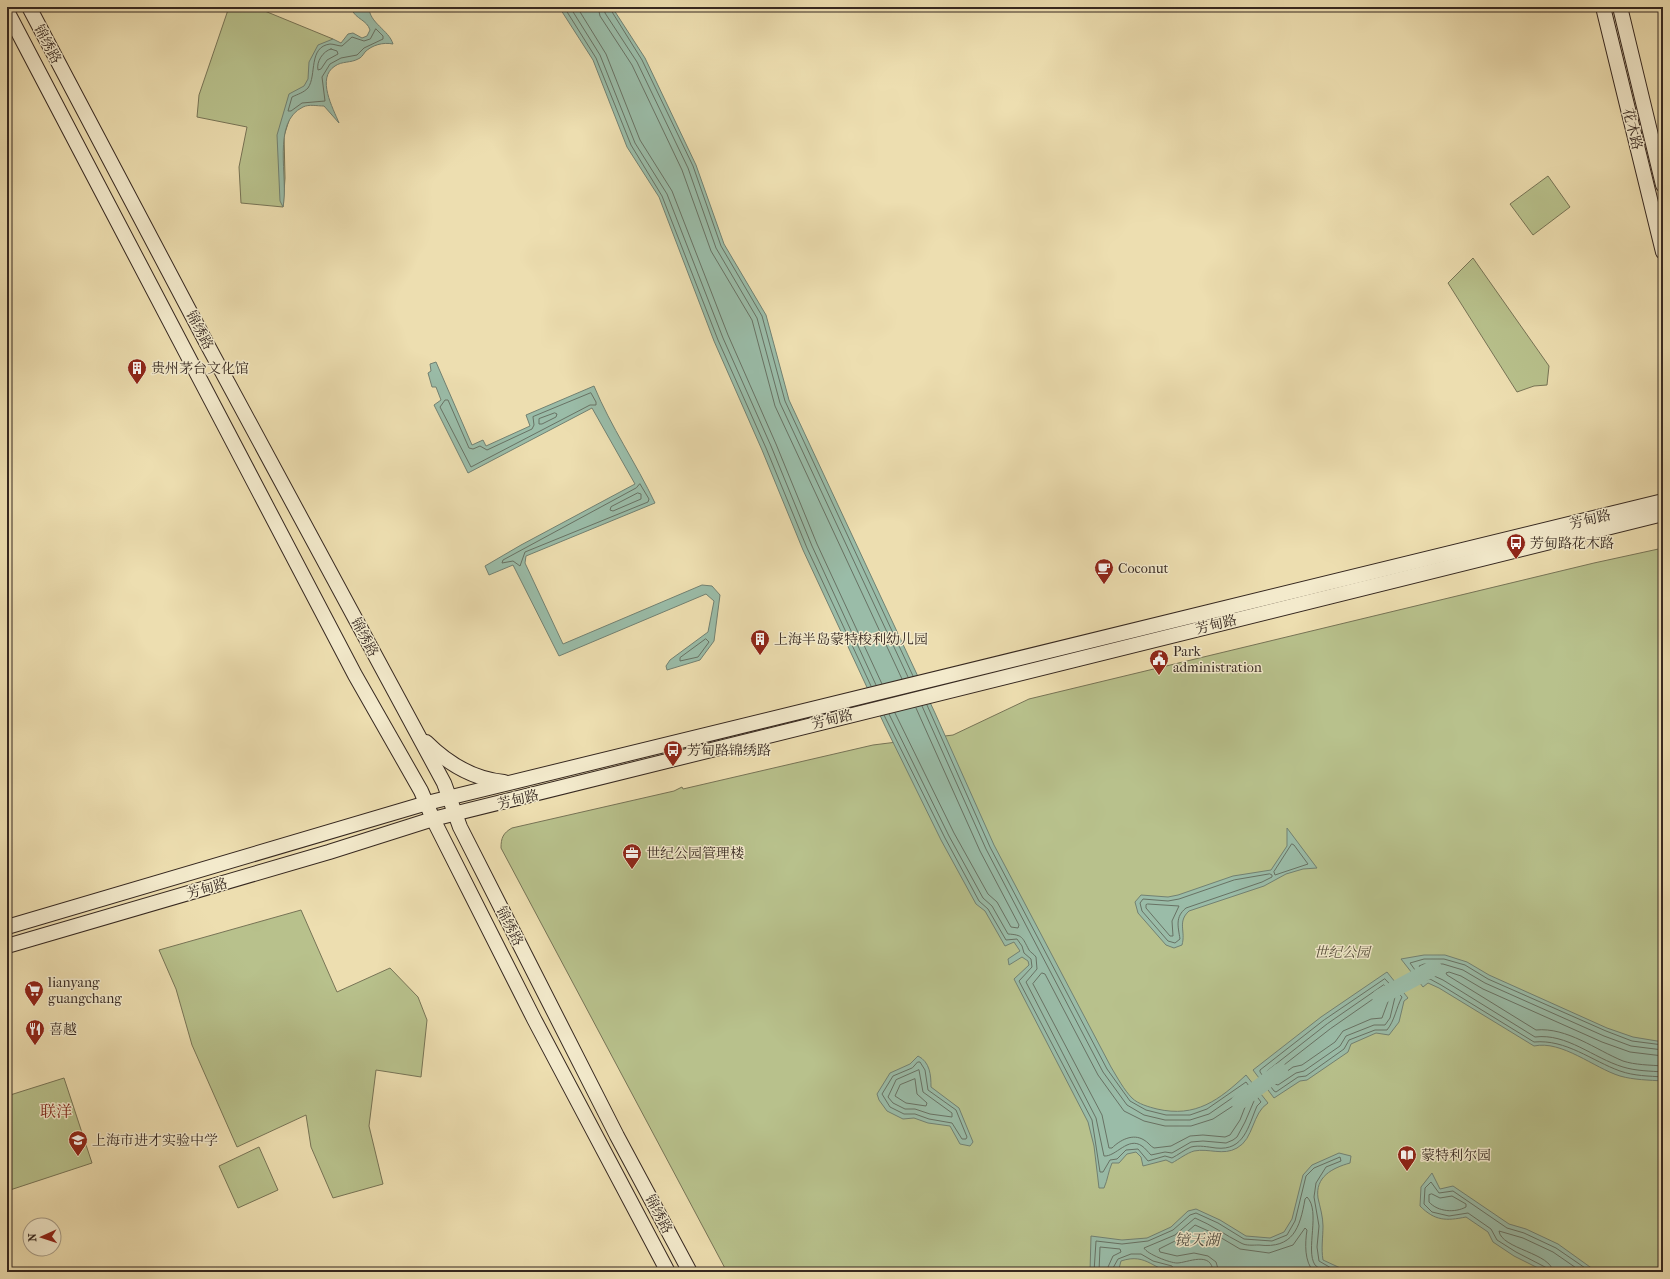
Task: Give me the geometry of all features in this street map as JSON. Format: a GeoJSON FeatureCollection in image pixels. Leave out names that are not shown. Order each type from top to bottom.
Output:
{"type":"FeatureCollection","features":[{"type":"Feature","properties":{"kind":"main road","name":"锦绣路"},"geometry":{"type":"LineString","coordinates":[[29,7],[207,344],[419,735],[444,783],[460,827],[610,1122],[690,1272]]}},
{"type":"Feature","properties":{"kind":"main road","name":"花木路"},"geometry":{"type":"LineString","coordinates":[[1603,7],[1663,252]]}},
{"type":"Feature","properties":{"kind":"main road","name":"花木路"},"geometry":{"type":"LineString","coordinates":[[1620,7],[1663,185]]}},
{"type":"Feature","properties":{"kind":"main road","name":"锦绣路"},"geometry":{"type":"LineString","coordinates":[[7,11],[355,675],[427,803],[433,819],[534,1019],[668,1272]]}},
{"type":"Feature","properties":{"kind":"main road","name":"芳甸路"},"geometry":{"type":"LineString","coordinates":[[7,927],[427,803],[1663,501]]}},
{"type":"Feature","properties":{"kind":"main road","name":"芳甸路"},"geometry":{"type":"LineString","coordinates":[[7,946],[328,852],[433,819],[1663,514]]}},
{"type":"Feature","properties":{"kind":"main road"},"geometry":{"type":"LineString","coordinates":[[419,735],[444,758],[468,772],[480,777],[511,783]]}},
{"type":"Feature","properties":{"kind":"green space"},"geometry":{"type":"Polygon","coordinates":[[[229,7],[255,7],[333,39],[328,60],[290,117],[284,136],[285,178],[283,207],[241,203],[239,167],[247,127],[197,117],[199,95],[229,7]]]}},
{"type":"Feature","properties":{"kind":"green space"},"geometry":{"type":"Polygon","coordinates":[[[1548,176],[1570,207],[1533,235],[1510,204],[1548,176]]]}},
{"type":"Feature","properties":{"kind":"green space"},"geometry":{"type":"Polygon","coordinates":[[[1473,258],[1549,366],[1547,385],[1534,386],[1517,392],[1448,283],[1473,258]]]}},
{"type":"Feature","properties":{"kind":"green space","name":"世纪公园"},"geometry":{"type":"Polygon","coordinates":[[[1663,548],[1663,1272],[727,1272],[501,848],[503,836],[512,828],[674,791],[682,787],[683,789],[873,745],[953,735],[1029,699],[1594,563],[1663,548]]]}},
{"type":"Feature","properties":{"kind":"green space"},"geometry":{"type":"Polygon","coordinates":[[[301,910],[337,992],[390,968],[418,997],[427,1020],[421,1077],[376,1070],[369,1126],[383,1184],[333,1198],[311,1147],[306,1115],[237,1147],[192,1045],[176,989],[159,950],[301,910]]]}},
{"type":"Feature","properties":{"kind":"green space"},"geometry":{"type":"Polygon","coordinates":[[[64,1078],[92,1163],[7,1191],[7,1096],[64,1078]]]}},
{"type":"Feature","properties":{"kind":"green space"},"geometry":{"type":"Polygon","coordinates":[[[259,1147],[278,1190],[238,1208],[219,1166],[259,1147]]]}},
{"type":"Feature","properties":{"kind":"water"},"geometry":{"type":"Polygon","coordinates":[[[354,7],[369,7],[372,18],[388,35],[393,44],[385,43],[374,46],[365,52],[359,59],[338,64],[329,71],[326,85],[330,102],[339,123],[324,106],[305,106],[293,114],[287,125],[284,138],[283,207],[280,201],[277,135],[289,94],[304,86],[308,79],[309,62],[318,45],[333,39],[341,43],[348,34],[353,33],[362,38],[367,36],[370,30],[369,27],[356,16],[352,10],[354,7]]]}},
{"type":"Feature","properties":{"kind":"water"},"geometry":{"type":"Polygon","coordinates":[[[559,7],[612,7],[645,58],[696,165],[724,244],[766,315],[789,400],[935,713],[994,845],[1111,1067],[1126,1091],[1134,1100],[1140,1104],[1171,1111],[1184,1111],[1206,1105],[1226,1092],[1246,1075],[1268,1103],[1259,1113],[1247,1139],[1237,1148],[1221,1152],[1205,1150],[1194,1151],[1172,1163],[1166,1160],[1143,1166],[1141,1157],[1136,1152],[1127,1154],[1119,1163],[1112,1163],[1104,1188],[1099,1188],[1094,1146],[1088,1122],[1014,979],[1029,965],[1028,961],[1022,957],[1009,965],[1008,959],[1020,951],[1014,942],[1005,946],[985,911],[976,904],[941,840],[885,726],[803,550],[762,450],[714,341],[659,197],[627,147],[593,60],[559,7]]]}},
{"type":"Feature","properties":{"kind":"water"},"geometry":{"type":"Polygon","coordinates":[[[436,362],[472,445],[483,440],[486,446],[530,426],[526,415],[594,386],[608,416],[655,503],[526,556],[525,563],[563,644],[702,585],[712,586],[720,595],[714,641],[700,660],[667,670],[666,666],[670,660],[708,632],[714,601],[706,594],[559,656],[513,565],[489,575],[485,566],[635,484],[592,408],[468,473],[434,405],[441,400],[436,387],[432,387],[428,373],[431,371],[430,364],[436,362]]]}},
{"type":"Feature","properties":{"kind":"water"},"geometry":{"type":"Polygon","coordinates":[[[1287,828],[1317,868],[1303,869],[1286,874],[1264,886],[1189,911],[1183,919],[1182,945],[1174,948],[1166,945],[1138,913],[1135,902],[1141,895],[1168,897],[1233,876],[1271,870],[1287,846],[1287,828]]]}},
{"type":"Feature","properties":{"kind":"water"},"geometry":{"type":"Polygon","coordinates":[[[1424,955],[1445,955],[1467,962],[1489,975],[1607,1028],[1633,1037],[1663,1042],[1663,1081],[1620,1076],[1556,1047],[1545,1045],[1534,1046],[1439,988],[1428,983],[1423,987],[1401,959],[1424,955]]]}},
{"type":"Feature","properties":{"kind":"water"},"geometry":{"type":"Polygon","coordinates":[[[1387,972],[1408,998],[1404,1001],[1399,1022],[1389,1035],[1376,1033],[1351,1044],[1348,1052],[1307,1080],[1300,1081],[1274,1098],[1253,1070],[1321,1017],[1387,972]]]}},
{"type":"Feature","properties":{"kind":"water"},"geometry":{"type":"Polygon","coordinates":[[[918,1056],[925,1062],[929,1069],[931,1087],[959,1108],[973,1142],[970,1146],[960,1144],[950,1126],[928,1123],[914,1118],[903,1119],[887,1111],[879,1100],[877,1094],[890,1073],[910,1064],[918,1056]]]}},
{"type":"Feature","properties":{"kind":"water","name":"镜天湖"},"geometry":{"type":"Polygon","coordinates":[[[1339,1153],[1351,1156],[1350,1163],[1326,1174],[1319,1184],[1318,1198],[1323,1223],[1322,1256],[1323,1260],[1349,1272],[1207,1272],[1196,1269],[1177,1272],[1162,1269],[1138,1259],[1130,1259],[1121,1261],[1118,1272],[1090,1272],[1091,1236],[1122,1240],[1147,1238],[1171,1227],[1188,1211],[1196,1209],[1220,1220],[1246,1236],[1270,1238],[1284,1232],[1292,1219],[1303,1175],[1312,1165],[1339,1153]]]}},
{"type":"Feature","properties":{"kind":"water"},"geometry":{"type":"Polygon","coordinates":[[[1432,1173],[1440,1189],[1453,1186],[1509,1224],[1526,1229],[1558,1244],[1597,1272],[1546,1272],[1514,1256],[1493,1242],[1488,1232],[1466,1217],[1441,1219],[1431,1215],[1420,1206],[1421,1187],[1432,1173]]]}},
{"type":"Feature","properties":{"kind":"waterway"},"geometry":{"type":"LineString","coordinates":[[1380,997],[1434,968]]}},
{"type":"Feature","properties":{"kind":"waterway"},"geometry":{"type":"LineString","coordinates":[[1239,1102],[1280,1071]]}},
{"type":"Feature","properties":{"kind":"place","name":"贵州茅台文化馆"},"geometry":{"type":"Point","coordinates":[137,385]}},
{"type":"Feature","properties":{"kind":"place","name":"芳甸路花木路"},"geometry":{"type":"Point","coordinates":[1516,560]}},
{"type":"Feature","properties":{"kind":"place","name":"Coconut"},"geometry":{"type":"Point","coordinates":[1104,585]}},
{"type":"Feature","properties":{"kind":"place","name":"上海半岛蒙特梭利幼儿园"},"geometry":{"type":"Point","coordinates":[760,656]}},
{"type":"Feature","properties":{"kind":"place","name":"Park administration"},"geometry":{"type":"Point","coordinates":[1159,676]}},
{"type":"Feature","properties":{"kind":"place","name":"芳甸路锦绣路"},"geometry":{"type":"Point","coordinates":[673,767]}},
{"type":"Feature","properties":{"kind":"place","name":"世纪公园管理楼"},"geometry":{"type":"Point","coordinates":[632,870]}},
{"type":"Feature","properties":{"kind":"place","name":"lianyang guangchang"},"geometry":{"type":"Point","coordinates":[34,1007]}},
{"type":"Feature","properties":{"kind":"place","name":"喜越"},"geometry":{"type":"Point","coordinates":[35,1046]}},
{"type":"Feature","properties":{"kind":"place","name":"上海市进才实验中学"},"geometry":{"type":"Point","coordinates":[78,1157]}},
{"type":"Feature","properties":{"kind":"place","name":"蒙特利尔园"},"geometry":{"type":"Point","coordinates":[1407,1172]}},
{"type":"Feature","properties":{"kind":"district","name":"联洋"},"geometry":{"type":"Point","coordinates":[56,1111]}}]}
